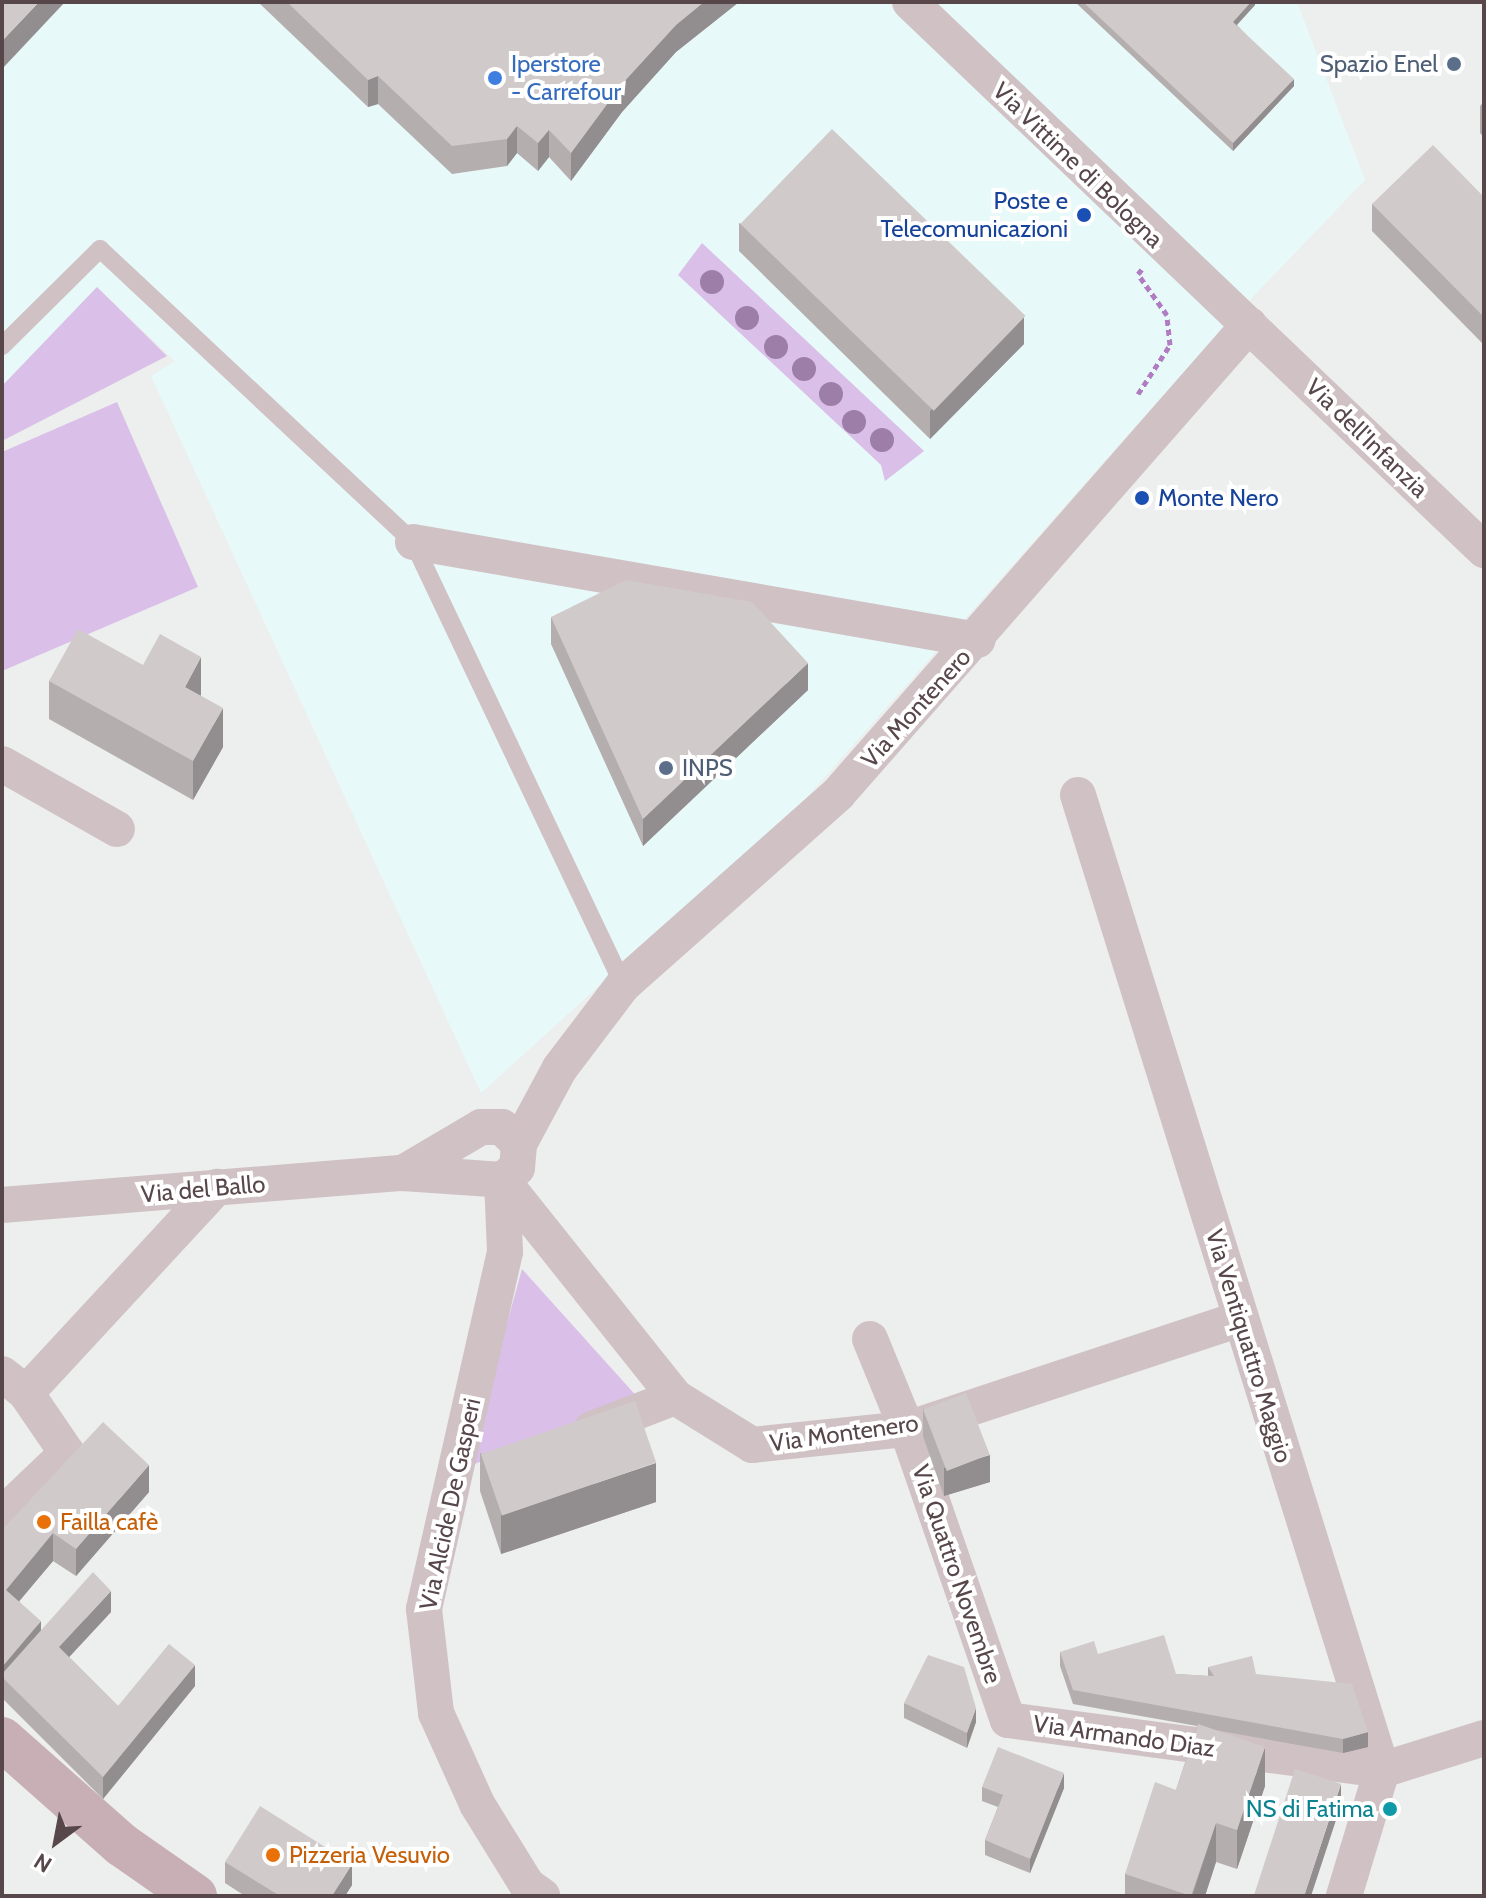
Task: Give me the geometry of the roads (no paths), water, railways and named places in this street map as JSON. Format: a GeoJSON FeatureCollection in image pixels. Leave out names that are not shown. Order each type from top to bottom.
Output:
{"type":"FeatureCollection","features":[{"type":"Feature","properties":{"kind":"main road"},"geometry":{"type":"LineString","coordinates":[[2,1739],[122,1845],[195,1896]]}},
{"type":"Feature","properties":{"kind":"street","name":"Via Vittime di Bologna"},"geometry":{"type":"LineString","coordinates":[[910,2],[1161,245],[1249,325]]}},
{"type":"Feature","properties":{"kind":"street","name":"Via Montenero"},"geometry":{"type":"LineString","coordinates":[[1240,1319],[907,1429],[752,1445],[675,1397],[489,1179],[517,1168],[493,1135],[560,1068],[623,985],[838,794],[978,640],[1249,325]]}},
{"type":"Feature","properties":{"kind":"street","name":"Via dell'Infanzia"},"geometry":{"type":"LineString","coordinates":[[1249,325],[1484,550]]}},
{"type":"Feature","properties":{"kind":"street"},"geometry":{"type":"LineString","coordinates":[[413,542],[978,640]]}},
{"type":"Feature","properties":{"kind":"street"},"geometry":{"type":"LineString","coordinates":[[2,764],[117,829]]}},
{"type":"Feature","properties":{"kind":"street","name":"Via Ventiquattro Maggio"},"geometry":{"type":"LineString","coordinates":[[1078,795],[1382,1770]]}},
{"type":"Feature","properties":{"kind":"street"},"geometry":{"type":"LineString","coordinates":[[403,1173],[493,1135]]}},
{"type":"Feature","properties":{"kind":"street","name":"Via Alcide De Gasperi"},"geometry":{"type":"LineString","coordinates":[[493,1135],[466,1165],[489,1179],[505,1252],[424,1609],[436,1713],[477,1804],[527,1885],[542,1896]]}},
{"type":"Feature","properties":{"kind":"street","name":"Via del Ballo"},"geometry":{"type":"LineString","coordinates":[[2,1205],[403,1173],[489,1179]]}},
{"type":"Feature","properties":{"kind":"street"},"geometry":{"type":"LineString","coordinates":[[2,1515],[67,1453],[14,1384],[217,1187]]}},
{"type":"Feature","properties":{"kind":"street","name":"Via Quattro Novembre"},"geometry":{"type":"LineString","coordinates":[[870,1339],[907,1429],[1008,1720]]}},
{"type":"Feature","properties":{"kind":"street"},"geometry":{"type":"LineString","coordinates":[[556,1443],[675,1397]]}},
{"type":"Feature","properties":{"kind":"street"},"geometry":{"type":"LineString","coordinates":[[453,1483],[497,1466]]}},
{"type":"Feature","properties":{"kind":"street","name":"Via Armando Diaz"},"geometry":{"type":"LineString","coordinates":[[1008,1720],[1382,1770]]}},
{"type":"Feature","properties":{"kind":"street"},"geometry":{"type":"LineString","coordinates":[[1344,1896],[1382,1770],[1484,1738]]}},
{"type":"Feature","properties":{"kind":"lane"},"geometry":{"type":"LineString","coordinates":[[2,346],[100,249],[413,542],[623,985]]}},
{"type":"Feature","properties":{"kind":"place","name":"Spazio Enel"},"geometry":{"type":"Point","coordinates":[1454,64]}},
{"type":"Feature","properties":{"kind":"place","name":"Iperstore - Carrefour"},"geometry":{"type":"Point","coordinates":[495,78]}},
{"type":"Feature","properties":{"kind":"place","name":"Poste e Telecomunicazioni"},"geometry":{"type":"Point","coordinates":[1084,215]}},
{"type":"Feature","properties":{"kind":"place","name":"Monte Nero"},"geometry":{"type":"Point","coordinates":[1142,498]}},
{"type":"Feature","properties":{"kind":"place","name":"INPS"},"geometry":{"type":"Point","coordinates":[666,768]}},
{"type":"Feature","properties":{"kind":"place","name":"Failla cafè"},"geometry":{"type":"Point","coordinates":[44,1522]}},
{"type":"Feature","properties":{"kind":"place","name":"NS di Fatima"},"geometry":{"type":"Point","coordinates":[1390,1809]}},
{"type":"Feature","properties":{"kind":"place","name":"Pizzeria Vesuvio"},"geometry":{"type":"Point","coordinates":[273,1855]}}]}
